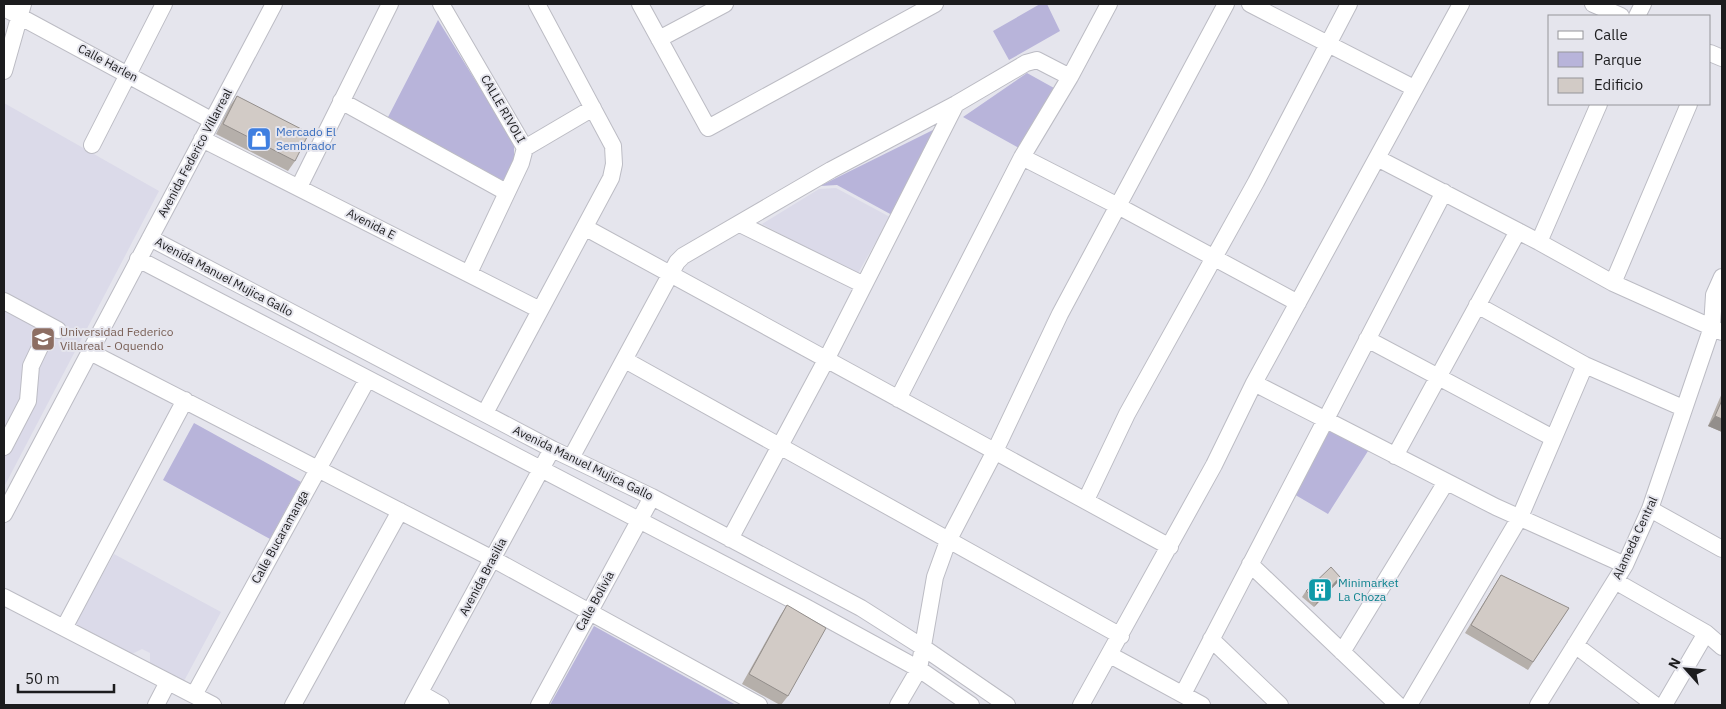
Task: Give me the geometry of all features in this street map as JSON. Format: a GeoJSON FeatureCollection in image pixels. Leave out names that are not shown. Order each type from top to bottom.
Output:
{"type":"FeatureCollection","features":[{"type":"Feature","properties":{"kind":"street"},"geometry":{"type":"LineString","coordinates":[[92,145],[164,4]]}},
{"type":"Feature","properties":{"kind":"street","name":"Avenida Federico Villarreal"},"geometry":{"type":"LineString","coordinates":[[4,514],[274,4]]}},
{"type":"Feature","properties":{"kind":"street"},"geometry":{"type":"LineString","coordinates":[[299,187],[390,4]]}},
{"type":"Feature","properties":{"kind":"street","name":"CALLE RIVOLI"},"geometry":{"type":"LineString","coordinates":[[441,4],[525,148],[521,163],[469,274]]}},
{"type":"Feature","properties":{"kind":"street"},"geometry":{"type":"LineString","coordinates":[[485,413],[586,228],[611,178],[614,164],[613,146],[537,4]]}},
{"type":"Feature","properties":{"kind":"street"},"geometry":{"type":"LineString","coordinates":[[640,4],[708,128],[935,4]]}},
{"type":"Feature","properties":{"kind":"street"},"geometry":{"type":"LineString","coordinates":[[659,39],[725,4]]}},
{"type":"Feature","properties":{"kind":"street"},"geometry":{"type":"LineString","coordinates":[[898,399],[1022,157],[1070,76],[1109,4]]}},
{"type":"Feature","properties":{"kind":"street"},"geometry":{"type":"LineString","coordinates":[[898,705],[919,669],[935,577],[948,541],[995,451],[1060,314],[1226,4]]}},
{"type":"Feature","properties":{"kind":"street"},"geometry":{"type":"LineString","coordinates":[[1250,4],[1414,88]]}},
{"type":"Feature","properties":{"kind":"street"},"geometry":{"type":"LineString","coordinates":[[1086,500],[1127,414],[1256,182],[1349,4]]}},
{"type":"Feature","properties":{"kind":"street"},"geometry":{"type":"LineString","coordinates":[[1081,705],[1170,547],[1214,465],[1254,384],[1460,4]]}},
{"type":"Feature","properties":{"kind":"street"},"geometry":{"type":"LineString","coordinates":[[1593,4],[1619,15]]}},
{"type":"Feature","properties":{"kind":"street","name":"Calle Harlen"},"geometry":{"type":"LineString","coordinates":[[4,8],[21,10],[128,74],[211,120]]}},
{"type":"Feature","properties":{"kind":"street"},"geometry":{"type":"LineString","coordinates":[[4,71],[21,10]]}},
{"type":"Feature","properties":{"kind":"street"},"geometry":{"type":"LineString","coordinates":[[571,458],[626,360],[671,273],[683,256],[831,170],[956,104],[1026,63],[1037,60],[1070,76]]}},
{"type":"Feature","properties":{"kind":"street"},"geometry":{"type":"LineString","coordinates":[[341,101],[506,192]]}},
{"type":"Feature","properties":{"kind":"street"},"geometry":{"type":"LineString","coordinates":[[730,539],[826,360],[956,104]]}},
{"type":"Feature","properties":{"kind":"street"},"geometry":{"type":"LineString","coordinates":[[1538,242],[1599,105]]}},
{"type":"Feature","properties":{"kind":"street"},"geometry":{"type":"LineString","coordinates":[[1613,283],[1688,105]]}},
{"type":"Feature","properties":{"kind":"street"},"geometry":{"type":"LineString","coordinates":[[525,148],[593,108]]}},
{"type":"Feature","properties":{"kind":"street","name":"Avenida E"},"geometry":{"type":"LineString","coordinates":[[202,140],[299,187],[540,310]]}},
{"type":"Feature","properties":{"kind":"street"},"geometry":{"type":"LineString","coordinates":[[1022,157],[1118,206],[1298,303]]}},
{"type":"Feature","properties":{"kind":"street"},"geometry":{"type":"LineString","coordinates":[[1377,158],[1613,283],[1719,326]]}},
{"type":"Feature","properties":{"kind":"street"},"geometry":{"type":"LineString","coordinates":[[1183,694],[1444,192]]}},
{"type":"Feature","properties":{"kind":"street"},"geometry":{"type":"LineString","coordinates":[[740,224],[864,285]]}},
{"type":"Feature","properties":{"kind":"street"},"geometry":{"type":"LineString","coordinates":[[586,228],[1170,547]]}},
{"type":"Feature","properties":{"kind":"street"},"geometry":{"type":"LineString","coordinates":[[1396,456],[1518,231]]}},
{"type":"Feature","properties":{"kind":"street","name":"Avenida Manuel Mujica Gallo"},"geometry":{"type":"LineString","coordinates":[[150,238],[552,449],[652,497],[861,608],[924,648],[1007,705]]}},
{"type":"Feature","properties":{"kind":"street","name":"Avenida Manuel Mujica Gallo"},"geometry":{"type":"LineString","coordinates":[[138,259],[366,380],[640,520],[919,669],[971,705]]}},
{"type":"Feature","properties":{"kind":"street","name":"Alameda Central"},"geometry":{"type":"LineString","coordinates":[[1538,705],[1625,565],[1650,510],[1683,408],[1719,326],[1714,295],[1722,277]]}},
{"type":"Feature","properties":{"kind":"street"},"geometry":{"type":"LineString","coordinates":[[4,302],[54,328],[31,366],[28,401],[4,447]]}},
{"type":"Feature","properties":{"kind":"street"},"geometry":{"type":"LineString","coordinates":[[1477,305],[1585,365],[1683,408]]}},
{"type":"Feature","properties":{"kind":"street"},"geometry":{"type":"LineString","coordinates":[[1367,339],[1553,438]]}},
{"type":"Feature","properties":{"kind":"street"},"geometry":{"type":"LineString","coordinates":[[90,352],[493,559],[759,705]]}},
{"type":"Feature","properties":{"kind":"street"},"geometry":{"type":"LineString","coordinates":[[626,360],[1121,636]]}},
{"type":"Feature","properties":{"kind":"street"},"geometry":{"type":"LineString","coordinates":[[1409,705],[1520,517],[1585,365]]}},
{"type":"Feature","properties":{"kind":"street","name":"Calle Bucaramanga"},"geometry":{"type":"LineString","coordinates":[[194,695],[366,380]]}},
{"type":"Feature","properties":{"kind":"street"},"geometry":{"type":"LineString","coordinates":[[1254,384],[1446,482],[1625,565]]}},
{"type":"Feature","properties":{"kind":"street"},"geometry":{"type":"LineString","coordinates":[[64,628],[184,400]]}},
{"type":"Feature","properties":{"kind":"street","name":"Avenida Brasilia"},"geometry":{"type":"LineString","coordinates":[[416,699],[552,449]]}},
{"type":"Feature","properties":{"kind":"street"},"geometry":{"type":"LineString","coordinates":[[1342,652],[1446,482]]}},
{"type":"Feature","properties":{"kind":"street","name":"Calle Bolivia"},"geometry":{"type":"LineString","coordinates":[[539,705],[652,497]]}},
{"type":"Feature","properties":{"kind":"street"},"geometry":{"type":"LineString","coordinates":[[1650,510],[1722,549]]}},
{"type":"Feature","properties":{"kind":"street"},"geometry":{"type":"LineString","coordinates":[[294,705],[400,511]]}},
{"type":"Feature","properties":{"kind":"street"},"geometry":{"type":"LineString","coordinates":[[1250,564],[1398,705]]}},
{"type":"Feature","properties":{"kind":"street"},"geometry":{"type":"LineString","coordinates":[[1615,581],[1706,633],[1722,647]]}},
{"type":"Feature","properties":{"kind":"street"},"geometry":{"type":"LineString","coordinates":[[4,597],[213,705]]}},
{"type":"Feature","properties":{"kind":"street"},"geometry":{"type":"LineString","coordinates":[[1664,705],[1706,633]]}},
{"type":"Feature","properties":{"kind":"street"},"geometry":{"type":"LineString","coordinates":[[1211,639],[1280,705]]}},
{"type":"Feature","properties":{"kind":"street"},"geometry":{"type":"LineString","coordinates":[[1575,645],[1655,705]]}},
{"type":"Feature","properties":{"kind":"street"},"geometry":{"type":"LineString","coordinates":[[1110,655],[1202,705]]}},
{"type":"Feature","properties":{"kind":"street"},"geometry":{"type":"LineString","coordinates":[[156,705],[168,682]]}},
{"type":"Feature","properties":{"kind":"street"},"geometry":{"type":"LineString","coordinates":[[416,699],[442,705]]}},
{"type":"Feature","properties":{"kind":"shaded area","name":"Universidad Federico Villareal - Oquendo"},"geometry":{"type":"Polygon","coordinates":[[[4,103],[159,191],[4,487],[4,103]]]}},
{"type":"Feature","properties":{"kind":"shaded area"},"geometry":{"type":"Polygon","coordinates":[[[836,188],[890,217],[857,275],[762,224],[819,189],[836,188]]]}},
{"type":"Feature","properties":{"kind":"shaded area"},"geometry":{"type":"Polygon","coordinates":[[[114,554],[221,612],[184,681],[150,664],[150,653],[142,649],[132,654],[75,624],[114,554]]]}},
{"type":"Feature","properties":{"kind":"green space"},"geometry":{"type":"Polygon","coordinates":[[[1040,4],[1047,4],[1060,31],[1009,60],[993,31],[1040,4]]]}},
{"type":"Feature","properties":{"kind":"green space"},"geometry":{"type":"Polygon","coordinates":[[[438,20],[514,143],[514,161],[503,183],[387,119],[438,20]]]}},
{"type":"Feature","properties":{"kind":"green space"},"geometry":{"type":"Polygon","coordinates":[[[1027,73],[1054,88],[1019,148],[963,117],[1027,73]]]}},
{"type":"Feature","properties":{"kind":"green space"},"geometry":{"type":"Polygon","coordinates":[[[939,127],[892,215],[837,185],[820,186],[939,127]]]}},
{"type":"Feature","properties":{"kind":"green space"},"geometry":{"type":"Polygon","coordinates":[[[194,423],[301,482],[270,539],[163,480],[194,423]]]}},
{"type":"Feature","properties":{"kind":"green space"},"geometry":{"type":"Polygon","coordinates":[[[1326,427],[1368,451],[1328,514],[1292,493],[1326,427]]]}},
{"type":"Feature","properties":{"kind":"green space"},"geometry":{"type":"Polygon","coordinates":[[[594,626],[736,705],[550,705],[594,626]]]}},
{"type":"Feature","properties":{"kind":"building","name":"Mercado El Sembrador"},"geometry":{"type":"Polygon","coordinates":[[[237,96],[309,133],[295,161],[223,124],[237,96]]]}},
{"type":"Feature","properties":{"kind":"building"},"geometry":{"type":"Polygon","coordinates":[[[1722,400],[1722,419],[1715,416],[1722,400]]]}},
{"type":"Feature","properties":{"kind":"building","name":"Minimarket La Choza"},"geometry":{"type":"Polygon","coordinates":[[[1331,567],[1340,577],[1317,602],[1306,591],[1331,567]]]}},
{"type":"Feature","properties":{"kind":"building"},"geometry":{"type":"Polygon","coordinates":[[[1501,575],[1569,608],[1533,662],[1471,625],[1501,575]]]}},
{"type":"Feature","properties":{"kind":"building"},"geometry":{"type":"Polygon","coordinates":[[[787,605],[826,628],[788,696],[749,674],[787,605]]]}},
{"type":"Feature","properties":{"kind":"place","name":"Mercado El Sembrador"},"geometry":{"type":"Point","coordinates":[259,139]}},
{"type":"Feature","properties":{"kind":"place","name":"Universidad Federico Villareal - Oquendo"},"geometry":{"type":"Point","coordinates":[43,339]}},
{"type":"Feature","properties":{"kind":"place","name":"Minimarket La Choza"},"geometry":{"type":"Point","coordinates":[1320,590]}}]}
